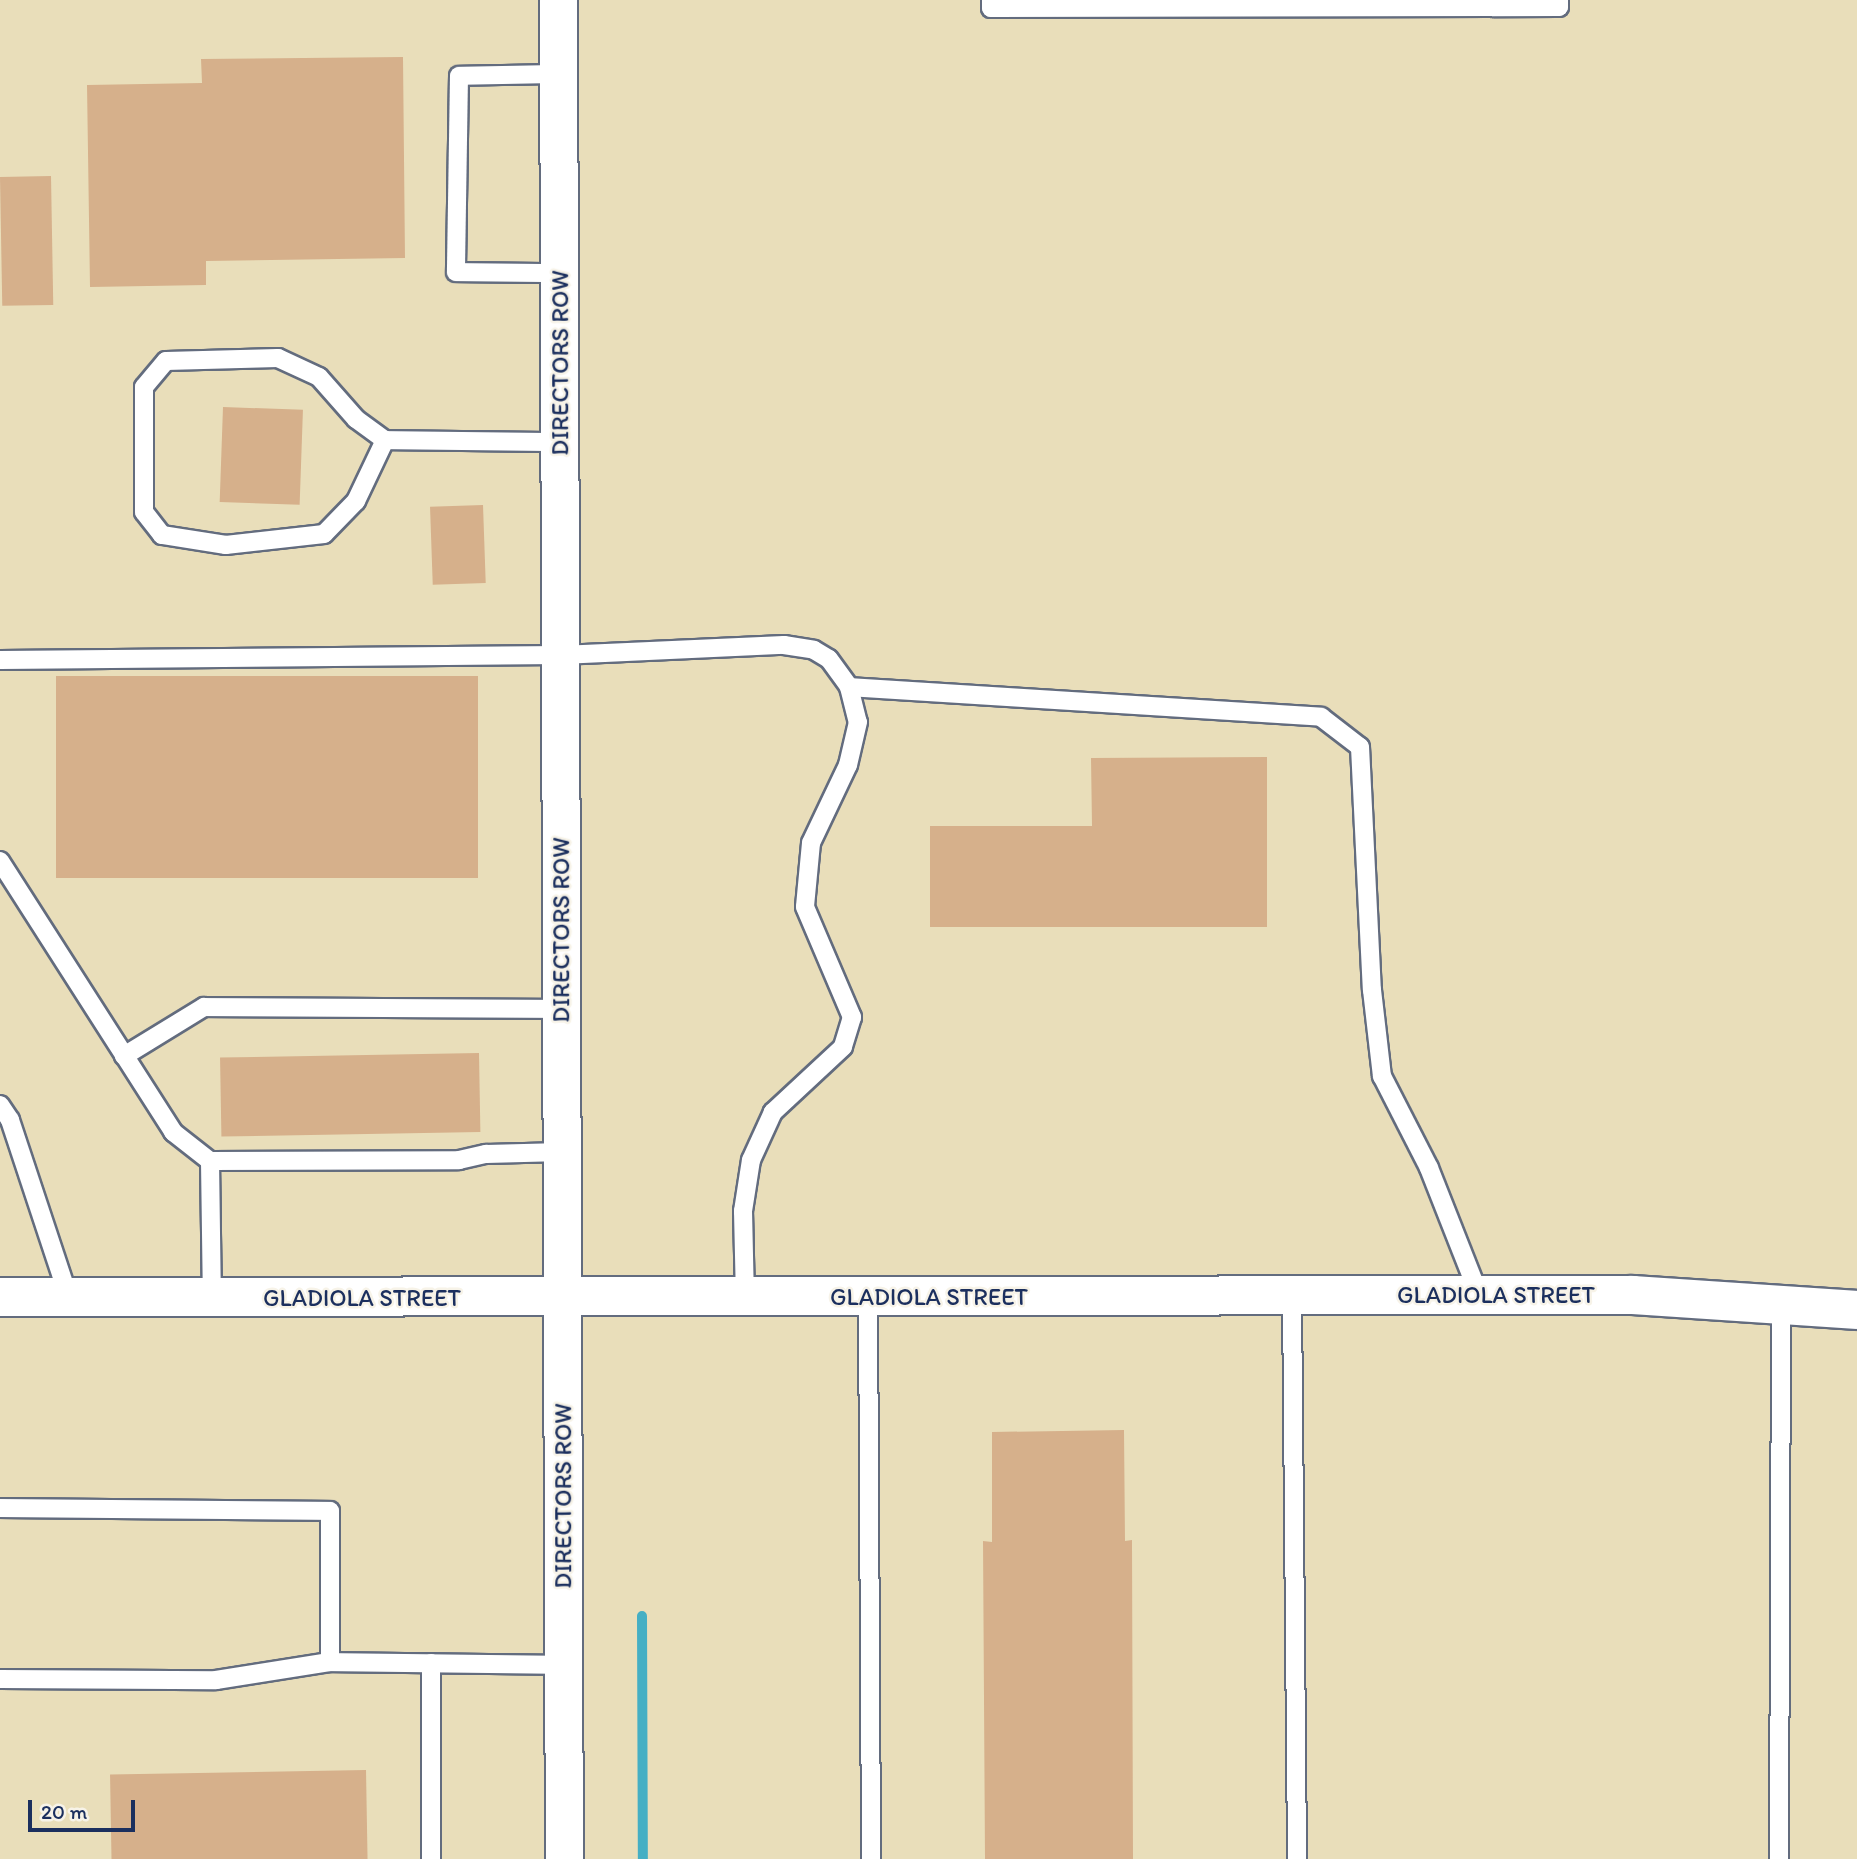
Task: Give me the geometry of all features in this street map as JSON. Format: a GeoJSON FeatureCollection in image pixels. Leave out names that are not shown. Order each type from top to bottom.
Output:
{"type":"FeatureCollection","features":[{"type":"Feature","properties":{"kind":"street","name":"DIRECTORS ROW"},"geometry":{"type":"LineString","coordinates":[[558,0],[564,1859]]}},
{"type":"Feature","properties":{"kind":"street","name":"GLADIOLA STREET"},"geometry":{"type":"LineString","coordinates":[[0,1297],[868,1298],[1292,1294],[1633,1296],[1857,1310]]}},
{"type":"Feature","properties":{"kind":"lane"},"geometry":{"type":"LineString","coordinates":[[991,0],[991,8],[1559,7],[1559,0]]}},
{"type":"Feature","properties":{"kind":"lane"},"geometry":{"type":"LineString","coordinates":[[559,74],[459,76],[456,272],[559,273]]}},
{"type":"Feature","properties":{"kind":"lane"},"geometry":{"type":"LineString","coordinates":[[386,440],[356,501],[324,534],[226,545],[162,536],[144,512],[144,387],[166,361],[278,358],[319,377],[356,419],[386,440],[560,442]]}},
{"type":"Feature","properties":{"kind":"lane"},"geometry":{"type":"LineString","coordinates":[[0,660],[561,655],[784,645],[814,650],[828,659],[849,687],[858,722],[848,765],[811,844],[805,907],[852,1017],[843,1047],[773,1112],[751,1160],[743,1211],[745,1297]]}},
{"type":"Feature","properties":{"kind":"lane"},"geometry":{"type":"LineString","coordinates":[[849,687],[1321,717],[1360,747],[1372,990],[1382,1076],[1429,1168],[1479,1295]]}},
{"type":"Feature","properties":{"kind":"lane"},"geometry":{"type":"LineString","coordinates":[[0,862],[173,1132],[210,1161],[459,1160],[485,1154],[562,1152]]}},
{"type":"Feature","properties":{"kind":"lane"},"geometry":{"type":"LineString","coordinates":[[124,1056],[204,1007],[562,1009]]}},
{"type":"Feature","properties":{"kind":"lane"},"geometry":{"type":"LineString","coordinates":[[0,1105],[10,1120],[69,1298]]}},
{"type":"Feature","properties":{"kind":"lane"},"geometry":{"type":"LineString","coordinates":[[210,1161],[212,1298]]}},
{"type":"Feature","properties":{"kind":"lane"},"geometry":{"type":"LineString","coordinates":[[1292,1294],[1297,1859]]}},
{"type":"Feature","properties":{"kind":"lane"},"geometry":{"type":"LineString","coordinates":[[868,1298],[872,1859]]}},
{"type":"Feature","properties":{"kind":"lane"},"geometry":{"type":"LineString","coordinates":[[1779,1859],[1781,1304]]}},
{"type":"Feature","properties":{"kind":"lane"},"geometry":{"type":"LineString","coordinates":[[0,1508],[330,1511],[330,1662]]}},
{"type":"Feature","properties":{"kind":"lane"},"geometry":{"type":"LineString","coordinates":[[0,1679],[216,1680],[330,1662],[564,1665]]}},
{"type":"Feature","properties":{"kind":"lane"},"geometry":{"type":"LineString","coordinates":[[431,1663],[431,1859]]}},
{"type":"Feature","properties":{"kind":"building"},"geometry":{"type":"Polygon","coordinates":[[[403,57],[405,258],[206,261],[206,285],[90,287],[87,85],[202,83],[201,59],[403,57]]]}},
{"type":"Feature","properties":{"kind":"building"},"geometry":{"type":"Polygon","coordinates":[[[51,176],[53,305],[2,306],[0,177],[51,176]]]}},
{"type":"Feature","properties":{"kind":"building"},"geometry":{"type":"Polygon","coordinates":[[[223,407],[303,410],[300,505],[220,502],[223,407]]]}},
{"type":"Feature","properties":{"kind":"building"},"geometry":{"type":"Polygon","coordinates":[[[483,505],[486,583],[433,585],[430,507],[483,505]]]}},
{"type":"Feature","properties":{"kind":"building"},"geometry":{"type":"Polygon","coordinates":[[[56,676],[478,676],[478,878],[56,878],[56,676]]]}},
{"type":"Feature","properties":{"kind":"building"},"geometry":{"type":"Polygon","coordinates":[[[1267,757],[1267,927],[930,927],[930,826],[1092,826],[1091,758],[1267,757]]]}},
{"type":"Feature","properties":{"kind":"building"},"geometry":{"type":"Polygon","coordinates":[[[479,1053],[480,1132],[221,1137],[220,1058],[479,1053]]]}},
{"type":"Feature","properties":{"kind":"building"},"geometry":{"type":"Polygon","coordinates":[[[1124,1430],[1125,1541],[1132,1540],[1133,1859],[985,1859],[983,1541],[992,1542],[992,1432],[1124,1430]]]}},
{"type":"Feature","properties":{"kind":"building"},"geometry":{"type":"Polygon","coordinates":[[[366,1770],[368,1859],[112,1859],[110,1774],[366,1770]]]}},
{"type":"Feature","properties":{"kind":"waterway"},"geometry":{"type":"LineString","coordinates":[[642,1616],[643,1859]]}}]}
